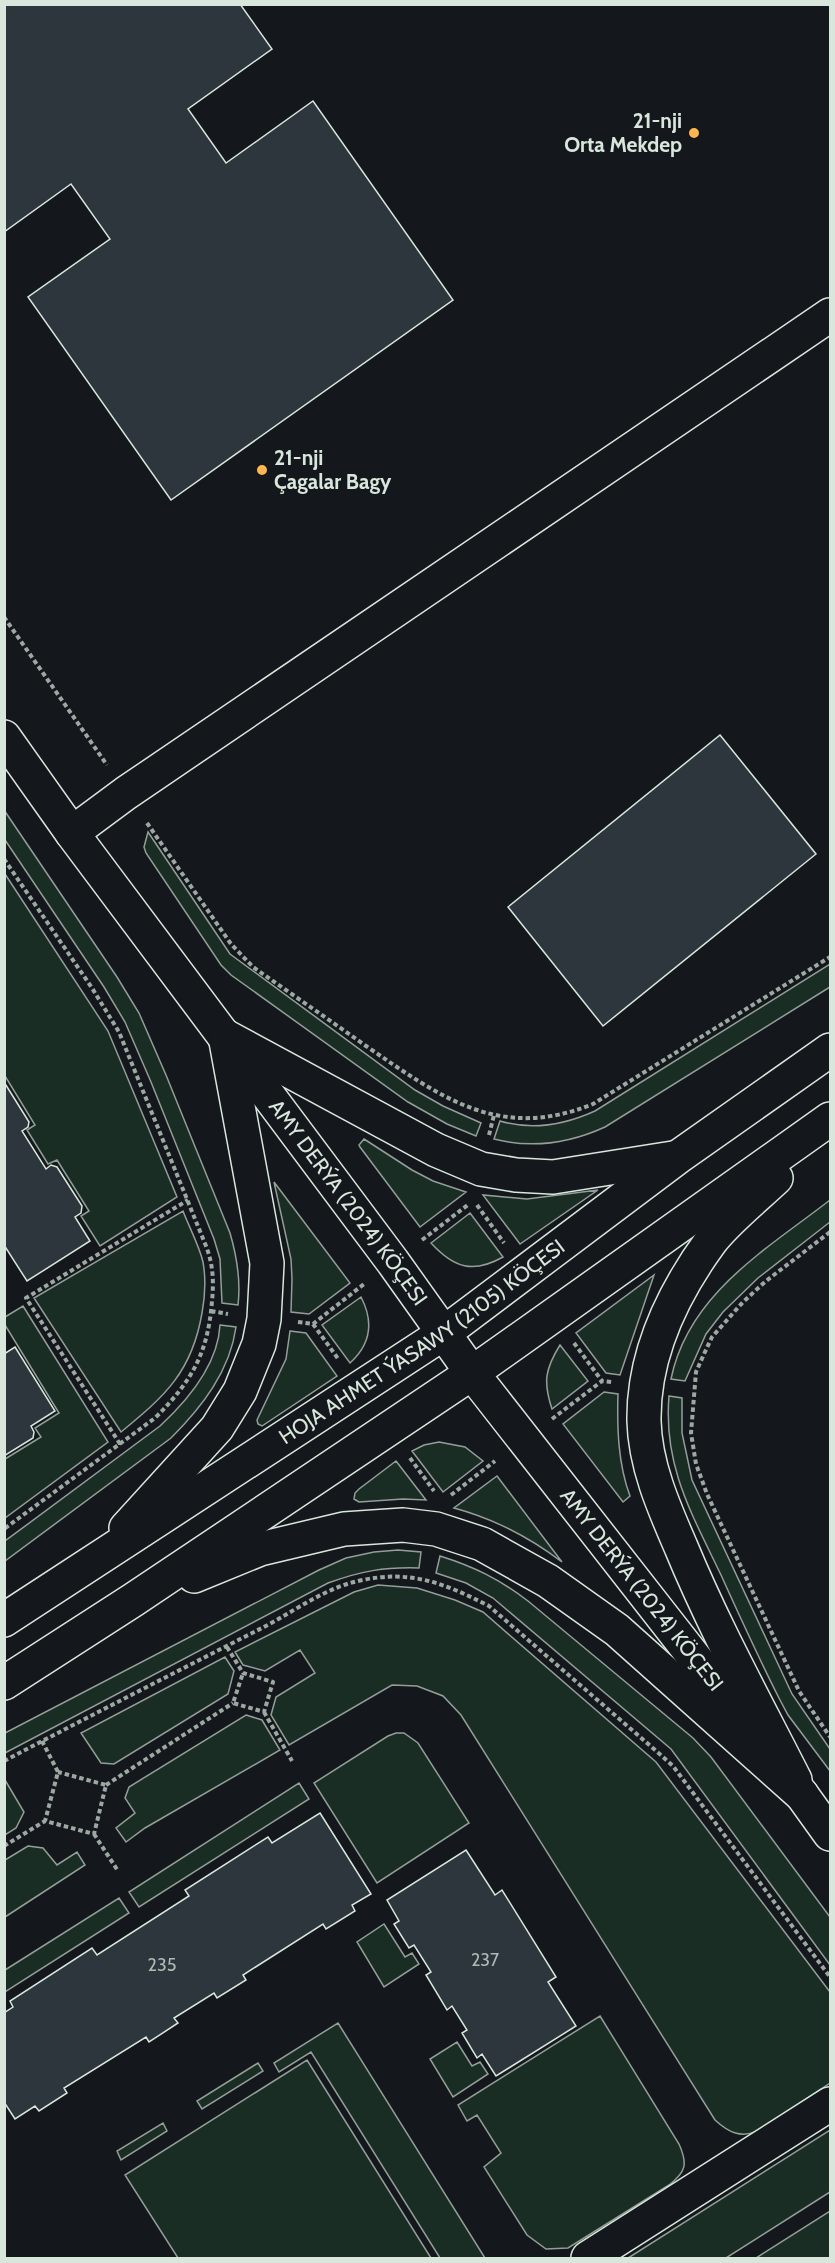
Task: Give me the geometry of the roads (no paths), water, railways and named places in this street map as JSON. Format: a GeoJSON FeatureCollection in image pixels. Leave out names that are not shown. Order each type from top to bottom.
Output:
{"type":"FeatureCollection","features":[{"type":"Feature","properties":{"kind":"main road"},"geometry":{"type":"LineString","coordinates":[[72,834],[126,793],[831,315]]}},
{"type":"Feature","properties":{"kind":"main road","name":"AMY DERÝA (2024) KÖÇESI"},"geometry":{"type":"LineString","coordinates":[[4,736],[72,834],[225,1036],[472,1373],[831,1834]]}},
{"type":"Feature","properties":{"kind":"main road"},"geometry":{"type":"LineString","coordinates":[[225,1036],[436,1150],[481,1169],[516,1175],[553,1177],[678,1157]]}},
{"type":"Feature","properties":{"kind":"main road"},"geometry":{"type":"LineString","coordinates":[[95,1562],[217,1428],[240,1391],[259,1344],[264,1318],[267,1263],[225,1036]]}},
{"type":"Feature","properties":{"kind":"main road","name":"HOJA AHMET ÝASAWY (2105) KÖÇESI"},"geometry":{"type":"LineString","coordinates":[[4,1620],[444,1333],[678,1157],[831,1050]]}},
{"type":"Feature","properties":{"kind":"main road"},"geometry":{"type":"LineString","coordinates":[[4,1683],[133,1600],[472,1373],[831,1119]]}},
{"type":"Feature","properties":{"kind":"main road"},"geometry":{"type":"LineString","coordinates":[[802,1795],[690,1569],[659,1497],[644,1423],[646,1386],[657,1341],[684,1281],[713,1239],[791,1163],[831,1129]]}},
{"type":"Feature","properties":{"kind":"main road"},"geometry":{"type":"LineString","coordinates":[[133,1600],[260,1550],[344,1529],[403,1525],[436,1529],[482,1544],[501,1554],[548,1581],[617,1630],[802,1795]]}},
{"type":"Feature","properties":{"kind":"main road"},"geometry":{"type":"LineString","coordinates":[[588,2259],[831,2104]]}},
{"type":"Feature","properties":{"kind":"place","name":"21-nji Orta Mekdep"},"geometry":{"type":"Point","coordinates":[694,133]}},
{"type":"Feature","properties":{"kind":"place","name":"21-nji Çagalar Bagy"},"geometry":{"type":"Point","coordinates":[262,470]}}]}
